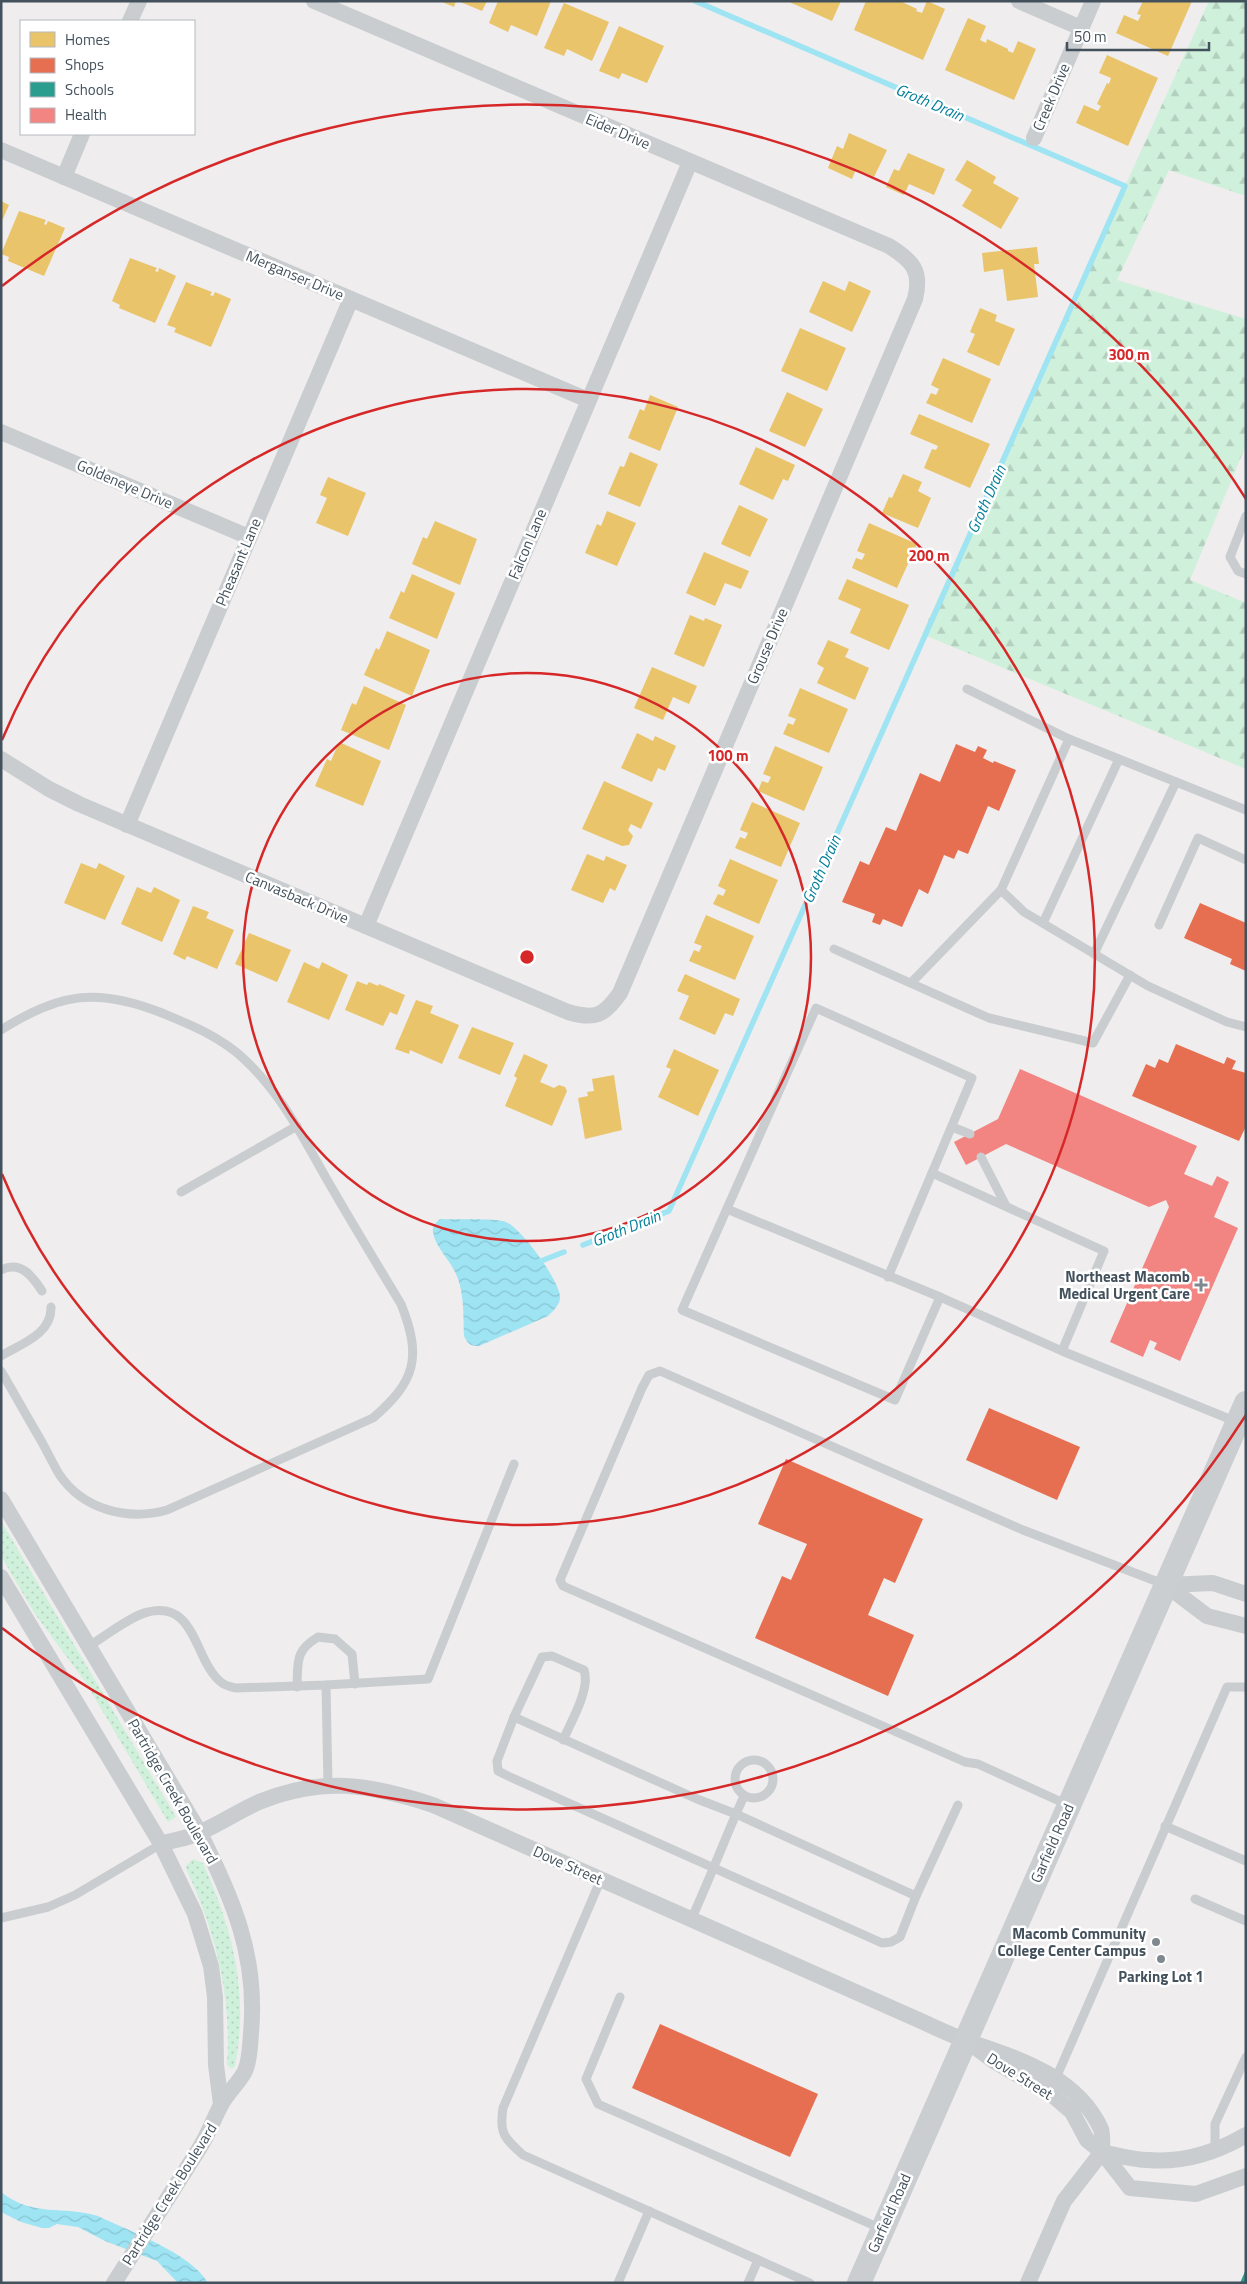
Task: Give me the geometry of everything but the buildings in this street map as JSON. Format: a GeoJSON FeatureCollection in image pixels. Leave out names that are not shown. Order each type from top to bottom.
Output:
{"type":"FeatureCollection","features":[{"type":"Feature","properties":{"kind":"main road","name":"Garfield Road"},"geometry":{"type":"LineString","coordinates":[[859,2283],[1242,1412]]}},
{"type":"Feature","properties":{"kind":"street"},"geometry":{"type":"LineString","coordinates":[[130,20],[139,1]]}},
{"type":"Feature","properties":{"kind":"street","name":"Eider Drive"},"geometry":{"type":"LineString","coordinates":[[314,1],[889,246],[906,256],[915,270]]}},
{"type":"Feature","properties":{"kind":"street"},"geometry":{"type":"LineString","coordinates":[[1019,1],[1081,28]]}},
{"type":"Feature","properties":{"kind":"street","name":"Creek Drive"},"geometry":{"type":"LineString","coordinates":[[1034,138],[1093,1]]}},
{"type":"Feature","properties":{"kind":"street"},"geometry":{"type":"LineString","coordinates":[[64,177],[82,135]]}},
{"type":"Feature","properties":{"kind":"street","name":"Merganser Drive"},"geometry":{"type":"LineString","coordinates":[[1,150],[588,400]]}},
{"type":"Feature","properties":{"kind":"street","name":"Falcon Lane"},"geometry":{"type":"LineString","coordinates":[[366,926],[690,162]]}},
{"type":"Feature","properties":{"kind":"street","name":"Grouse Drive"},"geometry":{"type":"LineString","coordinates":[[600,1015],[611,1006],[620,993],[915,299],[918,284],[915,270]]}},
{"type":"Feature","properties":{"kind":"street","name":"Pheasant Lane"},"geometry":{"type":"LineString","coordinates":[[127,825],[351,299]]}},
{"type":"Feature","properties":{"kind":"street","name":"Goldeneye Drive"},"geometry":{"type":"LineString","coordinates":[[1,432],[249,537]]}},
{"type":"Feature","properties":{"kind":"street","name":"Canvasback Drive"},"geometry":{"type":"LineString","coordinates":[[1,758],[50,789],[127,825],[568,1012],[585,1017],[600,1015]]}},
{"type":"Feature","properties":{"kind":"street","name":"Partridge Creek Boulevard"},"geometry":{"type":"LineString","coordinates":[[1,1499],[200,1833],[227,1890],[241,1927],[252,1987],[252,2018],[246,2070],[221,2104],[212,2128],[117,2279]]}},
{"type":"Feature","properties":{"kind":"street","name":"Partridge Creek Boulevard"},"geometry":{"type":"LineString","coordinates":[[1,1577],[161,1844],[195,1914],[211,1966],[217,2017],[216,2065],[221,2104]]}},
{"type":"Feature","properties":{"kind":"street"},"geometry":{"type":"LineString","coordinates":[[1166,1585],[1213,1583],[1246,1594]]}},
{"type":"Feature","properties":{"kind":"street"},"geometry":{"type":"LineString","coordinates":[[1166,1585],[1207,1616],[1246,1626]]}},
{"type":"Feature","properties":{"kind":"street","name":"Dove Street"},"geometry":{"type":"LineString","coordinates":[[161,1844],[200,1833],[256,1803],[284,1793],[328,1785],[371,1788],[433,1805],[965,2040],[1000,2051],[1056,2078],[1082,2098],[1102,2131],[1102,2152]]}},
{"type":"Feature","properties":{"kind":"street","name":"Dove Street"},"geometry":{"type":"LineString","coordinates":[[965,2040],[994,2061],[1051,2094],[1072,2112],[1087,2140],[1102,2152]]}},
{"type":"Feature","properties":{"kind":"street"},"geometry":{"type":"LineString","coordinates":[[1102,2152],[1149,2161],[1196,2156],[1215,2150],[1246,2135]]}},
{"type":"Feature","properties":{"kind":"street"},"geometry":{"type":"LineString","coordinates":[[1102,2152],[1130,2188],[1196,2194],[1246,2176]]}},
{"type":"Feature","properties":{"kind":"street"},"geometry":{"type":"LineString","coordinates":[[1028,2283],[1064,2201],[1102,2152]]}},
{"type":"Feature","properties":{"kind":"lane"},"geometry":{"type":"LineString","coordinates":[[1246,516],[1230,557],[1238,571],[1246,574]]}},
{"type":"Feature","properties":{"kind":"lane"},"geometry":{"type":"LineString","coordinates":[[967,689],[1069,739],[1246,810]]}},
{"type":"Feature","properties":{"kind":"lane"},"geometry":{"type":"LineString","coordinates":[[911,983],[1001,890],[1069,739]]}},
{"type":"Feature","properties":{"kind":"lane"},"geometry":{"type":"LineString","coordinates":[[1043,923],[1119,759]]}},
{"type":"Feature","properties":{"kind":"lane"},"geometry":{"type":"LineString","coordinates":[[1094,954],[1176,782]]}},
{"type":"Feature","properties":{"kind":"lane"},"geometry":{"type":"LineString","coordinates":[[1159,924],[1198,838],[1246,860]]}},
{"type":"Feature","properties":{"kind":"lane"},"geometry":{"type":"LineString","coordinates":[[1001,890],[1024,912],[1148,986],[1226,1022],[1246,1027]]}},
{"type":"Feature","properties":{"kind":"lane"},"geometry":{"type":"LineString","coordinates":[[834,949],[989,1018],[1093,1043],[1130,975]]}},
{"type":"Feature","properties":{"kind":"lane"},"geometry":{"type":"LineString","coordinates":[[1,1030],[29,1013],[51,1003],[73,998],[97,997],[124,1000],[149,1008],[197,1027],[222,1041],[243,1058],[283,1102],[401,1304],[409,1325],[413,1346],[412,1364],[405,1384],[390,1403],[373,1418],[167,1510],[150,1514],[131,1515],[108,1511],[89,1502],[60,1476],[1,1371]]}},
{"type":"Feature","properties":{"kind":"lane"},"geometry":{"type":"LineString","coordinates":[[888,1277],[972,1078],[816,1008],[682,1310],[895,1400],[940,1297]]}},
{"type":"Feature","properties":{"kind":"lane"},"geometry":{"type":"LineString","coordinates":[[181,1192],[297,1126]]}},
{"type":"Feature","properties":{"kind":"lane"},"geometry":{"type":"LineString","coordinates":[[952,1127],[970,1134]]}},
{"type":"Feature","properties":{"kind":"lane"},"geometry":{"type":"LineString","coordinates":[[981,1157],[1006,1206]]}},
{"type":"Feature","properties":{"kind":"lane"},"geometry":{"type":"LineString","coordinates":[[932,1173],[1104,1251],[1062,1351]]}},
{"type":"Feature","properties":{"kind":"lane"},"geometry":{"type":"LineString","coordinates":[[727,1209],[940,1297],[1062,1351],[1242,1412]]}},
{"type":"Feature","properties":{"kind":"lane"},"geometry":{"type":"LineString","coordinates":[[1,1270],[14,1267],[24,1270],[32,1275],[42,1292]]}},
{"type":"Feature","properties":{"kind":"lane"},"geometry":{"type":"LineString","coordinates":[[1,1356],[40,1333],[51,1317],[51,1307]]}},
{"type":"Feature","properties":{"kind":"lane"},"geometry":{"type":"LineString","coordinates":[[1068,1806],[978,1764],[965,1762],[563,1586],[560,1580],[642,1388],[650,1375],[660,1371],[1023,1530],[1166,1585]]}},
{"type":"Feature","properties":{"kind":"lane"},"geometry":{"type":"LineString","coordinates":[[88,1647],[146,1612],[160,1610],[174,1614],[186,1622],[213,1674],[223,1684],[236,1688],[326,1686],[428,1679],[514,1464]]}},
{"type":"Feature","properties":{"kind":"lane"},"geometry":{"type":"LineString","coordinates":[[297,1686],[298,1659],[304,1645],[318,1637],[335,1639],[352,1654],[355,1684]]}},
{"type":"Feature","properties":{"kind":"lane"},"geometry":{"type":"LineString","coordinates":[[563,1740],[587,1678],[584,1670],[552,1656],[542,1657],[514,1717],[497,1761],[498,1771],[882,1943],[891,1942],[900,1937],[916,1896],[958,1805]]}},
{"type":"Feature","properties":{"kind":"lane"},"geometry":{"type":"LineString","coordinates":[[326,1686],[328,1785]]}},
{"type":"Feature","properties":{"kind":"lane"},"geometry":{"type":"LineString","coordinates":[[1056,2078],[1227,1687],[1246,1687]]}},
{"type":"Feature","properties":{"kind":"lane"},"geometry":{"type":"LineString","coordinates":[[514,1717],[696,1799],[736,1814],[916,1896]]}},
{"type":"Feature","properties":{"kind":"lane"},"geometry":{"type":"LineString","coordinates":[[754,1760],[766,1764],[770,1768],[773,1780],[769,1792],[759,1798],[744,1796],[737,1788],[735,1782],[737,1769],[747,1761],[754,1760]]}},
{"type":"Feature","properties":{"kind":"lane"},"geometry":{"type":"LineString","coordinates":[[691,1920],[744,1796]]}},
{"type":"Feature","properties":{"kind":"lane"},"geometry":{"type":"LineString","coordinates":[[1165,1826],[1246,1861]]}},
{"type":"Feature","properties":{"kind":"lane"},"geometry":{"type":"LineString","coordinates":[[1,1918],[48,1907],[75,1895],[161,1844]]}},
{"type":"Feature","properties":{"kind":"lane"},"geometry":{"type":"LineString","coordinates":[[602,1879],[503,2108],[500,2126],[508,2142],[523,2155],[810,2283]]}},
{"type":"Feature","properties":{"kind":"lane"},"geometry":{"type":"LineString","coordinates":[[1195,1899],[1246,1921]]}},
{"type":"Feature","properties":{"kind":"lane"},"geometry":{"type":"LineString","coordinates":[[620,1997],[586,2079],[598,2104],[882,2229]]}},
{"type":"Feature","properties":{"kind":"lane"},"geometry":{"type":"LineString","coordinates":[[1215,2150],[1215,2124],[1246,2057]]}},
{"type":"Feature","properties":{"kind":"lane"},"geometry":{"type":"LineString","coordinates":[[618,2283],[649,2212]]}},
{"type":"Feature","properties":{"kind":"lane"},"geometry":{"type":"LineString","coordinates":[[748,2283],[758,2260]]}},
{"type":"Feature","properties":{"kind":"green space"},"geometry":{"type":"Polygon","coordinates":[[[1209,1],[1246,1],[1246,196],[1169,170],[1117,280],[1246,319],[1246,445],[1190,580],[1246,603],[1246,769],[922,634],[1209,1]]]}},
{"type":"Feature","properties":{"kind":"green space"},"geometry":{"type":"Polygon","coordinates":[[[1,1521],[176,1817],[168,1822],[86,1683],[35,1614],[1,1556],[1,1521]]]}},
{"type":"Feature","properties":{"kind":"green space"},"geometry":{"type":"Polygon","coordinates":[[[193,1859],[203,1863],[214,1888],[230,1937],[235,1962],[240,2012],[239,2039],[235,2066],[232,2069],[227,2065],[227,2015],[220,1966],[206,1918],[186,1866],[193,1859]]]}},
{"type":"Feature","properties":{"kind":"water"},"geometry":{"type":"Polygon","coordinates":[[[440,1219],[493,1220],[506,1222],[513,1226],[530,1244],[554,1279],[560,1297],[556,1308],[548,1316],[479,1346],[470,1344],[464,1336],[463,1303],[458,1278],[434,1237],[434,1226],[440,1219]]]}},
{"type":"Feature","properties":{"kind":"water"},"geometry":{"type":"Polygon","coordinates":[[[1,2192],[13,2200],[37,2208],[98,2216],[174,2253],[200,2272],[208,2283],[178,2283],[157,2261],[105,2241],[78,2227],[57,2224],[49,2228],[42,2228],[21,2222],[1,2212],[1,2192]]]}},
{"type":"Feature","properties":{"kind":"waterway","name":"Groth Drain"},"geometry":{"type":"LineString","coordinates":[[583,1245],[669,1211],[1125,186],[695,1]]}},
{"type":"Feature","properties":{"kind":"waterway","name":"Groth Drain"},"geometry":{"type":"LineString","coordinates":[[541,1261],[564,1252]]}},
{"type":"Feature","properties":{"kind":"place","name":"Northeast Macomb Medical Urgent Care"},"geometry":{"type":"Point","coordinates":[1201,1285]}},
{"type":"Feature","properties":{"kind":"place","name":"Macomb Community College Center Campus"},"geometry":{"type":"Point","coordinates":[1156,1942]}},
{"type":"Feature","properties":{"kind":"place","name":"Parking Lot 1"},"geometry":{"type":"Point","coordinates":[1161,1959]}}]}
